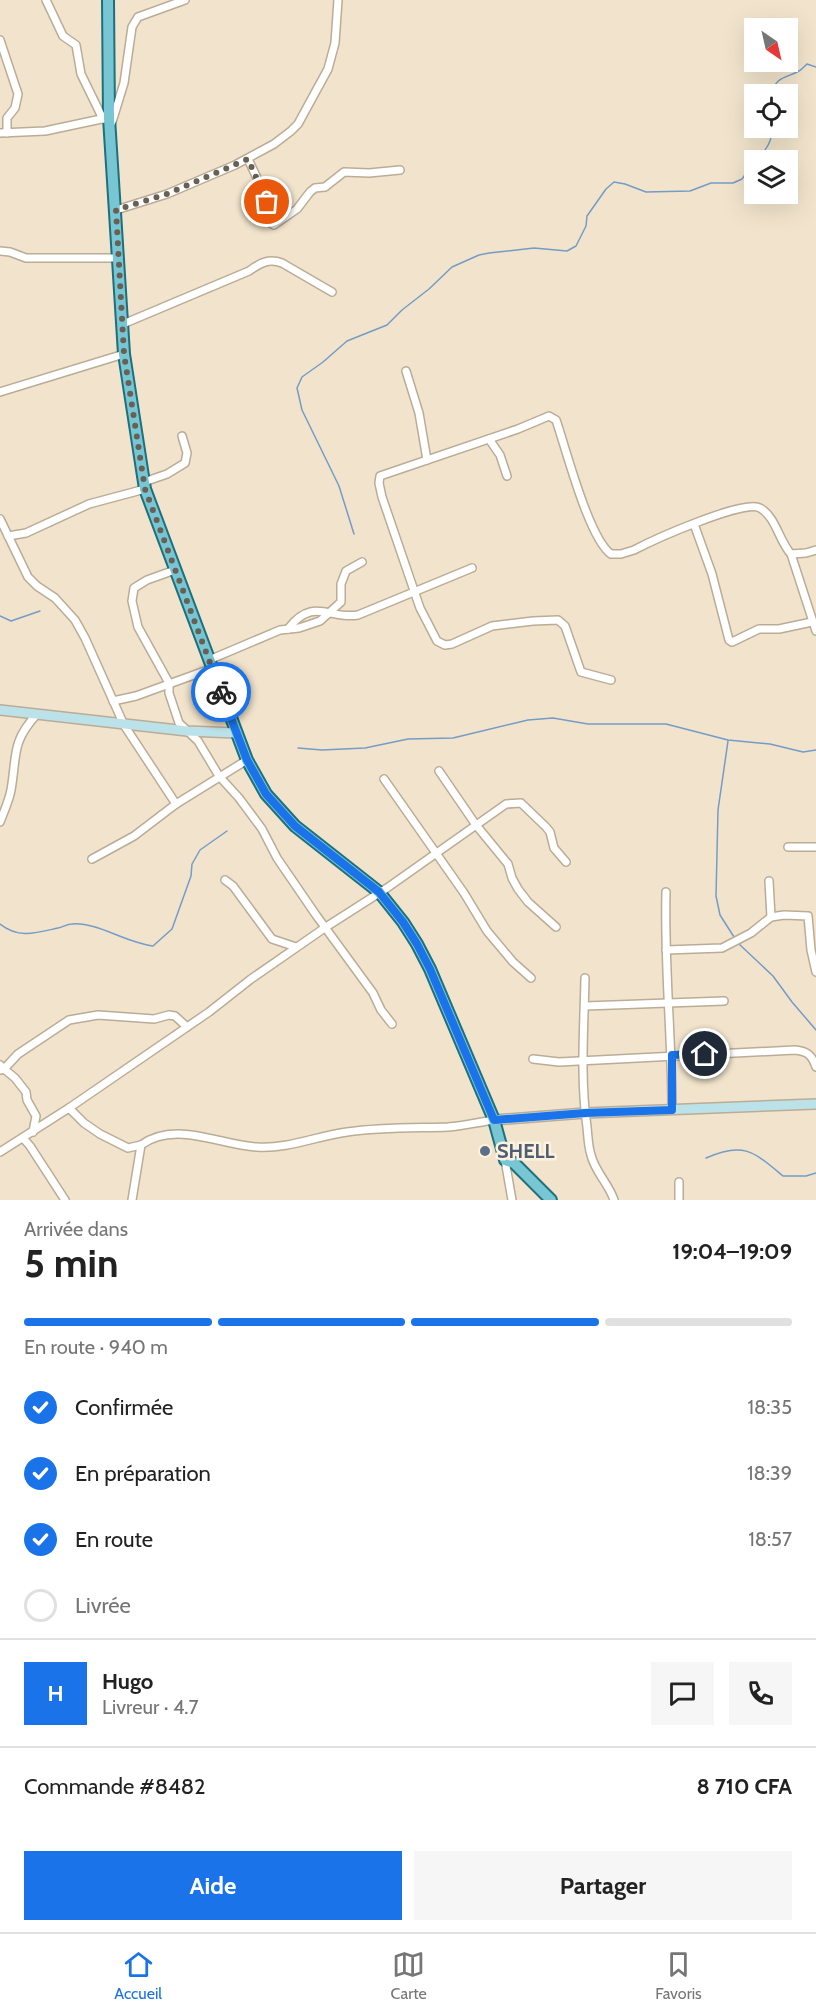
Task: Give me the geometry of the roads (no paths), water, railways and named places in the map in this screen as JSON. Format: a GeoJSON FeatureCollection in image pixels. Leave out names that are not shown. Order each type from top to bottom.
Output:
{"type":"FeatureCollection","features":[{"type":"Feature","properties":{"kind":"main road"},"geometry":{"type":"LineString","coordinates":[[108,0],[107,122],[116,210],[124,354],[144,486],[175,570],[236,733],[247,760],[266,794],[295,826],[379,892],[403,922],[430,969],[494,1120],[505,1160],[514,1163],[551,1200]]}},
{"type":"Feature","properties":{"kind":"street"},"geometry":{"type":"LineString","coordinates":[[46,0],[63,36],[76,45],[81,74],[107,122]]}},
{"type":"Feature","properties":{"kind":"street"},"geometry":{"type":"LineString","coordinates":[[107,122],[124,83],[132,27],[138,17],[185,0]]}},
{"type":"Feature","properties":{"kind":"street"},"geometry":{"type":"LineString","coordinates":[[116,210],[167,194],[248,159],[291,131],[328,69],[336,43],[338,0]]}},
{"type":"Feature","properties":{"kind":"street"},"geometry":{"type":"LineString","coordinates":[[0,40],[18,94],[15,108],[7,118],[4,133],[45,131],[107,122]]}},
{"type":"Feature","properties":{"kind":"street"},"geometry":{"type":"LineString","coordinates":[[248,159],[266,197],[268,220],[274,225],[297,209],[309,192],[315,188],[325,187],[344,172],[369,173],[400,170]]}},
{"type":"Feature","properties":{"kind":"street"},"geometry":{"type":"LineString","coordinates":[[0,251],[26,258],[119,258]]}},
{"type":"Feature","properties":{"kind":"street"},"geometry":{"type":"LineString","coordinates":[[123,324],[249,270],[260,263],[274,260],[282,262],[332,292]]}},
{"type":"Feature","properties":{"kind":"street"},"geometry":{"type":"LineString","coordinates":[[0,392],[124,354]]}},
{"type":"Feature","properties":{"kind":"street"},"geometry":{"type":"LineString","coordinates":[[406,371],[419,413],[427,460]]}},
{"type":"Feature","properties":{"kind":"street"},"geometry":{"type":"LineString","coordinates":[[611,680],[580,672],[565,626],[558,620],[492,626],[464,640],[445,645],[437,641],[426,622],[414,592],[387,512],[380,476],[518,429],[549,416],[554,418],[557,425],[576,484],[596,535],[601,545],[611,554],[634,550],[725,512],[750,505],[757,506],[768,514],[791,554],[816,631]]}},
{"type":"Feature","properties":{"kind":"street"},"geometry":{"type":"LineString","coordinates":[[8,536],[26,532],[88,504],[144,486],[167,474],[185,463],[187,453],[182,436]]}},
{"type":"Feature","properties":{"kind":"street"},"geometry":{"type":"LineString","coordinates":[[489,439],[500,455],[507,476]]}},
{"type":"Feature","properties":{"kind":"street"},"geometry":{"type":"LineString","coordinates":[[0,519],[28,577],[55,598],[75,620],[95,658],[124,724],[176,804]]}},
{"type":"Feature","properties":{"kind":"street"},"geometry":{"type":"LineString","coordinates":[[694,524],[712,573],[729,640],[732,642],[759,629],[812,622]]}},
{"type":"Feature","properties":{"kind":"street"},"geometry":{"type":"LineString","coordinates":[[791,554],[816,550]]}},
{"type":"Feature","properties":{"kind":"street"},"geometry":{"type":"LineString","coordinates":[[320,621],[341,602],[341,584],[346,571],[362,562]]}},
{"type":"Feature","properties":{"kind":"street"},"geometry":{"type":"LineString","coordinates":[[113,702],[169,683],[274,632],[358,615],[472,568]]}},
{"type":"Feature","properties":{"kind":"street"},"geometry":{"type":"LineString","coordinates":[[175,570],[147,580],[134,588],[132,601],[142,636],[169,683],[169,693],[179,723],[198,741],[219,776],[262,829],[277,858],[373,993],[381,1010],[392,1024]]}},
{"type":"Feature","properties":{"kind":"street"},"geometry":{"type":"LineString","coordinates":[[288,629],[293,622],[305,614],[324,611],[345,616]]}},
{"type":"Feature","properties":{"kind":"street"},"geometry":{"type":"LineString","coordinates":[[0,710],[187,731],[236,733]]}},
{"type":"Feature","properties":{"kind":"street"},"geometry":{"type":"LineString","coordinates":[[0,822],[11,790],[17,743],[37,714]]}},
{"type":"Feature","properties":{"kind":"street"},"geometry":{"type":"LineString","coordinates":[[92,859],[134,836],[176,804],[247,760]]}},
{"type":"Feature","properties":{"kind":"street"},"geometry":{"type":"LineString","coordinates":[[440,771],[476,825],[508,864],[512,878],[528,902],[556,927]]}},
{"type":"Feature","properties":{"kind":"street"},"geometry":{"type":"LineString","coordinates":[[384,779],[488,931],[513,962],[531,978]]}},
{"type":"Feature","properties":{"kind":"street"},"geometry":{"type":"LineString","coordinates":[[0,1152],[187,1027],[326,927],[506,804],[521,803],[546,827],[555,848],[566,862]]}},
{"type":"Feature","properties":{"kind":"street"},"geometry":{"type":"LineString","coordinates":[[788,847],[816,847]]}},
{"type":"Feature","properties":{"kind":"street"},"geometry":{"type":"LineString","coordinates":[[225,880],[233,885],[272,939],[296,948]]}},
{"type":"Feature","properties":{"kind":"street"},"geometry":{"type":"LineString","coordinates":[[769,881],[771,917]]}},
{"type":"Feature","properties":{"kind":"street"},"geometry":{"type":"LineString","coordinates":[[666,892],[672,1110]]}},
{"type":"Feature","properties":{"kind":"street"},"geometry":{"type":"LineString","coordinates":[[666,950],[722,948],[751,933],[771,917],[808,916],[811,950],[816,972]]}},
{"type":"Feature","properties":{"kind":"street"},"geometry":{"type":"LineString","coordinates":[[585,978],[583,1060],[585,1113],[590,1153],[614,1200]]}},
{"type":"Feature","properties":{"kind":"street"},"geometry":{"type":"LineString","coordinates":[[585,1006],[724,1001]]}},
{"type":"Feature","properties":{"kind":"street"},"geometry":{"type":"LineString","coordinates":[[33,1132],[36,1116],[27,1100],[26,1092],[15,1078],[1,1068],[18,1054],[69,1020],[98,1016],[154,1018],[169,1015],[175,1016],[187,1027]]}},
{"type":"Feature","properties":{"kind":"street"},"geometry":{"type":"LineString","coordinates":[[533,1059],[554,1063],[795,1050],[806,1051],[811,1055],[816,1067]]}},
{"type":"Feature","properties":{"kind":"street"},"geometry":{"type":"LineString","coordinates":[[69,1108],[84,1123],[100,1134],[128,1148],[141,1145],[154,1137],[170,1134],[257,1147],[279,1147],[348,1132],[450,1127],[494,1120],[585,1113],[816,1104]]}},
{"type":"Feature","properties":{"kind":"street"},"geometry":{"type":"LineString","coordinates":[[23,1138],[65,1200]]}},
{"type":"Feature","properties":{"kind":"street"},"geometry":{"type":"LineString","coordinates":[[132,1200],[141,1145]]}},
{"type":"Feature","properties":{"kind":"street"},"geometry":{"type":"LineString","coordinates":[[505,1160],[512,1200]]}},
{"type":"Feature","properties":{"kind":"street"},"geometry":{"type":"LineString","coordinates":[[679,1182],[679,1200]]}},
{"type":"Feature","properties":{"kind":"waterway"},"geometry":{"type":"LineString","coordinates":[[776,84],[807,64],[816,67]]}},
{"type":"Feature","properties":{"kind":"waterway"},"geometry":{"type":"LineString","coordinates":[[765,150],[771,138]]}},
{"type":"Feature","properties":{"kind":"waterway"},"geometry":{"type":"LineString","coordinates":[[354,534],[339,486],[302,410],[297,388],[302,377],[347,341],[387,325],[452,267],[489,253],[534,248],[567,251],[576,246],[586,226],[587,216],[606,189],[614,182],[646,192],[690,191],[711,183],[733,183],[744,176]]}},
{"type":"Feature","properties":{"kind":"waterway"},"geometry":{"type":"LineString","coordinates":[[0,616],[11,621],[40,611]]}},
{"type":"Feature","properties":{"kind":"waterway"},"geometry":{"type":"LineString","coordinates":[[298,748],[322,750],[365,748],[408,739],[453,738],[528,720],[553,718],[588,724],[666,724],[728,740],[770,744],[803,752],[816,750]]}},
{"type":"Feature","properties":{"kind":"waterway"},"geometry":{"type":"LineString","coordinates":[[728,741],[718,810],[716,896],[720,915],[734,937]]}},
{"type":"Feature","properties":{"kind":"waterway"},"geometry":{"type":"LineString","coordinates":[[0,924],[14,932],[28,934],[70,924],[82,924],[153,946],[172,929],[191,876],[192,864],[200,850],[227,831]]}},
{"type":"Feature","properties":{"kind":"waterway"},"geometry":{"type":"LineString","coordinates":[[739,944],[773,976],[816,1030]]}},
{"type":"Feature","properties":{"kind":"waterway"},"geometry":{"type":"LineString","coordinates":[[706,1158],[730,1150],[739,1150],[756,1155],[783,1176],[806,1176],[816,1173]]}},
{"type":"Feature","properties":{"kind":"place","name":"SHELL"},"geometry":{"type":"Point","coordinates":[485,1151]}}]}
